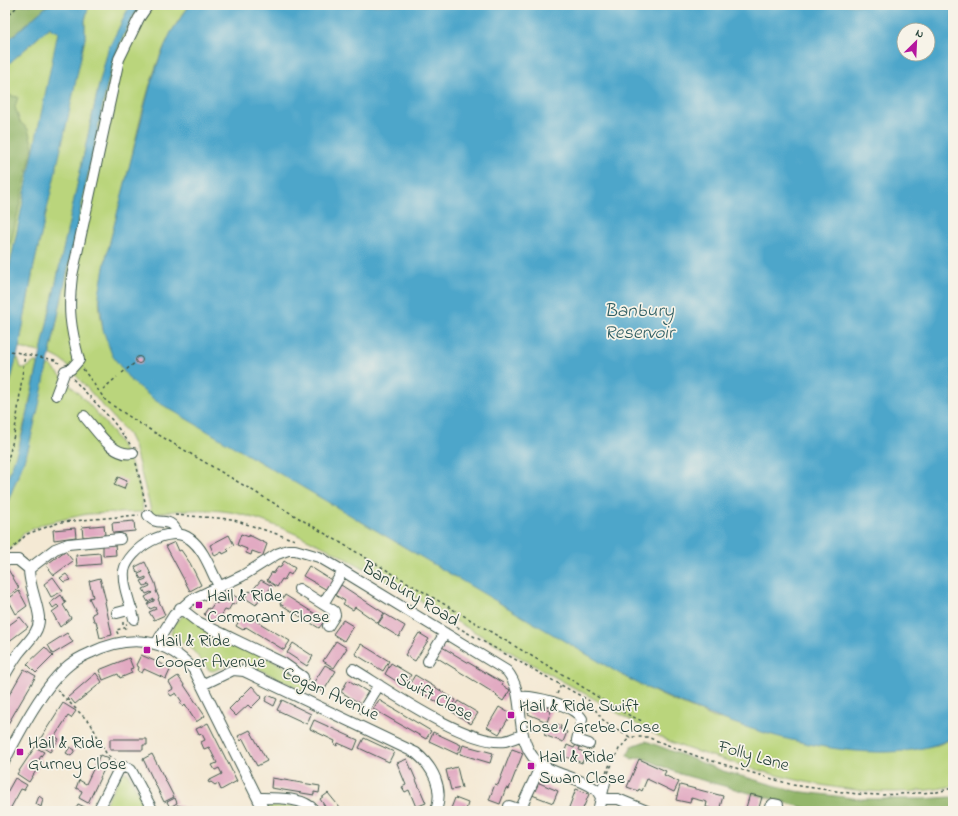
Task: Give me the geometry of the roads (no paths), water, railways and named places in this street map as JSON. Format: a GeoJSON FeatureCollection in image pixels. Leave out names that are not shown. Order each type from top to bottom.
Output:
{"type":"FeatureCollection","features":[{"type":"Feature","properties":{"kind":"street"},"geometry":{"type":"LineString","coordinates":[[56,395],[65,371],[71,369],[79,360],[71,328],[69,305],[72,276],[119,59],[139,18],[148,5]]}},
{"type":"Feature","properties":{"kind":"street"},"geometry":{"type":"LineString","coordinates":[[84,416],[113,448],[123,453],[133,453]]}},
{"type":"Feature","properties":{"kind":"street"},"geometry":{"type":"LineString","coordinates":[[148,515],[155,522],[170,523],[174,526],[178,534]]}},
{"type":"Feature","properties":{"kind":"street"},"geometry":{"type":"LineString","coordinates":[[117,613],[131,620],[124,573],[126,563],[152,540],[164,535],[185,535],[195,544],[219,586]]}},
{"type":"Feature","properties":{"kind":"street"},"geometry":{"type":"LineString","coordinates":[[29,569],[55,549],[68,544],[120,539]]}},
{"type":"Feature","properties":{"kind":"street","name":"Banbury Road"},"geometry":{"type":"LineString","coordinates":[[156,644],[168,623],[180,608],[191,600],[288,550],[307,552],[343,571],[507,671],[515,685],[518,697],[522,735],[533,756],[541,765]]}},
{"type":"Feature","properties":{"kind":"street"},"geometry":{"type":"LineString","coordinates":[[5,560],[18,560],[24,562],[29,569],[29,576],[39,618],[38,627],[32,639],[20,652],[5,675]]}},
{"type":"Feature","properties":{"kind":"street"},"geometry":{"type":"LineString","coordinates":[[323,604],[343,571]]}},
{"type":"Feature","properties":{"kind":"street"},"geometry":{"type":"LineString","coordinates":[[299,589],[335,613],[328,626]]}},
{"type":"Feature","properties":{"kind":"street"},"geometry":{"type":"LineString","coordinates":[[180,608],[198,622],[283,662],[303,677]]}},
{"type":"Feature","properties":{"kind":"street"},"geometry":{"type":"LineString","coordinates":[[428,661],[444,633]]}},
{"type":"Feature","properties":{"kind":"street"},"geometry":{"type":"LineString","coordinates":[[5,760],[8,747],[51,684],[70,665],[101,647],[121,641],[156,644],[169,649],[186,661],[194,670],[264,811]]}},
{"type":"Feature","properties":{"kind":"street","name":"Swift Close"},"geometry":{"type":"LineString","coordinates":[[353,669],[437,720],[458,730],[493,740],[505,741],[522,735]]}},
{"type":"Feature","properties":{"kind":"street","name":"Cogan Avenue"},"geometry":{"type":"LineString","coordinates":[[202,685],[233,670],[244,672],[403,746],[416,753],[432,770],[437,781],[438,791],[436,811]]}},
{"type":"Feature","properties":{"kind":"street","name":"Swift Close"},"geometry":{"type":"LineString","coordinates":[[364,709],[379,685]]}},
{"type":"Feature","properties":{"kind":"street"},"geometry":{"type":"LineString","coordinates":[[518,697],[537,697],[575,712],[582,719],[577,740],[589,744]]}},
{"type":"Feature","properties":{"kind":"street"},"geometry":{"type":"LineString","coordinates":[[509,806],[522,810],[541,765],[594,788],[602,799]]}},
{"type":"Feature","properties":{"kind":"street"},"geometry":{"type":"LineString","coordinates":[[98,811],[119,769],[125,766],[132,770],[153,811]]}},
{"type":"Feature","properties":{"kind":"street"},"geometry":{"type":"LineString","coordinates":[[598,811],[605,782]]}},
{"type":"Feature","properties":{"kind":"street"},"geometry":{"type":"LineString","coordinates":[[258,798],[302,802],[311,806],[315,811]]}},
{"type":"Feature","properties":{"kind":"street"},"geometry":{"type":"LineString","coordinates":[[602,799],[618,799],[647,811]]}},
{"type":"Feature","properties":{"kind":"street"},"geometry":{"type":"LineString","coordinates":[[769,811],[773,804],[778,805],[779,811]]}},
{"type":"Feature","properties":{"kind":"water"},"geometry":{"type":"Polygon","coordinates":[[[48,5],[89,5],[85,20],[85,38],[33,270],[19,348],[5,403],[5,289],[58,32],[52,30],[50,27],[5,67],[5,43],[48,5]]]}},
{"type":"Feature","properties":{"kind":"water"},"geometry":{"type":"Polygon","coordinates":[[[130,5],[140,5],[123,36],[109,77],[39,405],[28,450],[5,509],[5,486],[19,446],[27,416],[98,89],[108,50],[130,5]]]}},
{"type":"Feature","properties":{"kind":"water","name":"Banbury Reservoir"},"geometry":{"type":"Polygon","coordinates":[[[190,5],[953,5],[953,738],[917,749],[877,752],[833,748],[788,739],[743,726],[700,711],[627,678],[156,401],[130,380],[112,355],[103,330],[99,295],[106,257],[150,86],[171,32],[190,5]]]}},
{"type":"Feature","properties":{"kind":"place","name":"Hail & Ride Cormorant Close"},"geometry":{"type":"Point","coordinates":[199,605]}},
{"type":"Feature","properties":{"kind":"place","name":"Hail & Ride Cooper Avenue"},"geometry":{"type":"Point","coordinates":[147,650]}},
{"type":"Feature","properties":{"kind":"place","name":"Hail & Ride Swift Close / Grebe Close"},"geometry":{"type":"Point","coordinates":[511,715]}},
{"type":"Feature","properties":{"kind":"place","name":"Hail & Ride Gurney Close"},"geometry":{"type":"Point","coordinates":[20,752]}},
{"type":"Feature","properties":{"kind":"place","name":"Hail & Ride Swan Close"},"geometry":{"type":"Point","coordinates":[531,766]}}]}
